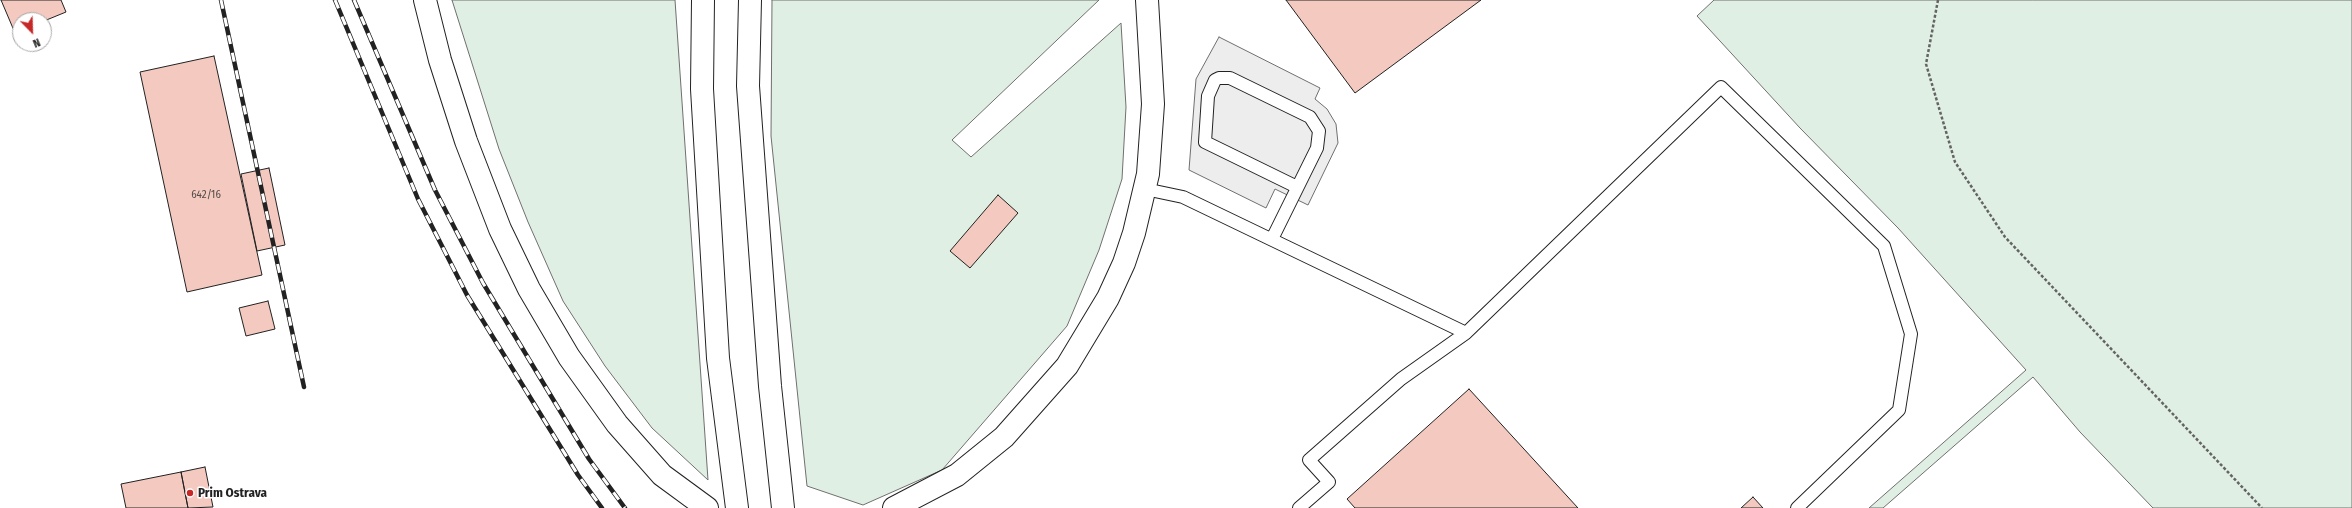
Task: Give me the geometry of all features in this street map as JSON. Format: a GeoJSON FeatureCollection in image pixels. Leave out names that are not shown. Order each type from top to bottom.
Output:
{"type":"FeatureCollection","features":[{"type":"Feature","properties":{"kind":"main road"},"geometry":{"type":"LineString","coordinates":[[425,0],[440,60],[466,141],[500,229],[529,289],[570,357],[617,424],[662,475],[706,508]]}},
{"type":"Feature","properties":{"kind":"main road"},"geometry":{"type":"LineString","coordinates":[[703,0],[702,89],[718,358],[737,508]]}},
{"type":"Feature","properties":{"kind":"main road"},"geometry":{"type":"LineString","coordinates":[[750,0],[748,86],[770,386],[783,508]]}},
{"type":"Feature","properties":{"kind":"main road"},"geometry":{"type":"LineString","coordinates":[[894,508],[957,475],[987,452],[1025,415],[1066,366],[1108,298],[1124,263],[1145,189],[1152,141],[1153,104],[1147,0]]}},
{"type":"Feature","properties":{"kind":"lane"},"geometry":{"type":"LineString","coordinates":[[1272,239],[1319,142],[1319,131],[1314,121],[1230,78],[1219,78],[1215,80],[1208,96],[1205,142],[1297,187]]}},
{"type":"Feature","properties":{"kind":"lane"},"geometry":{"type":"LineString","coordinates":[[1299,508],[1329,482],[1309,460],[1401,379],[1466,333],[1721,87],[1884,246],[1911,334],[1899,410],[1797,508]]}},
{"type":"Feature","properties":{"kind":"lane"},"geometry":{"type":"LineString","coordinates":[[1145,189],[1183,197],[1466,333]]}},
{"type":"Feature","properties":{"kind":"path"},"geometry":{"type":"LineString","coordinates":[[1938,0],[1926,64],[1955,162],[2005,237],[2262,508]]}},
{"type":"Feature","properties":{"kind":"green space"},"geometry":{"type":"Polygon","coordinates":[[[452,0],[675,0],[708,480],[652,428],[605,366],[563,301],[528,222],[499,149],[452,0]]]}},
{"type":"Feature","properties":{"kind":"green space"},"geometry":{"type":"Polygon","coordinates":[[[772,0],[1099,0],[952,140],[971,157],[1121,23],[1126,107],[1122,179],[1099,250],[1067,326],[942,470],[863,505],[807,486],[771,136],[772,0]]]}},
{"type":"Feature","properties":{"kind":"green space"},"geometry":{"type":"Polygon","coordinates":[[[1714,0],[2352,0],[2352,508],[2153,508],[2080,432],[2033,377],[1883,508],[1869,508],[2026,370],[1898,228],[1800,128],[1697,16],[1714,0]]]}},
{"type":"Feature","properties":{"kind":"shaded area"},"geometry":{"type":"Polygon","coordinates":[[[1219,37],[1320,88],[1315,99],[1327,109],[1336,124],[1338,143],[1308,205],[1275,189],[1266,208],[1189,170],[1196,79],[1219,37]]]}},
{"type":"Feature","properties":{"kind":"building"},"geometry":{"type":"Polygon","coordinates":[[[1,0],[61,0],[66,12],[52,18],[52,12],[12,12],[12,26],[1,0]]]}},
{"type":"Feature","properties":{"kind":"building"},"geometry":{"type":"Polygon","coordinates":[[[1286,0],[1481,0],[1355,93],[1286,0]]]}},
{"type":"Feature","properties":{"kind":"building"},"geometry":{"type":"Polygon","coordinates":[[[214,56],[262,275],[187,292],[140,72],[214,56]]]}},
{"type":"Feature","properties":{"kind":"building"},"geometry":{"type":"Polygon","coordinates":[[[269,168],[285,245],[257,251],[241,174],[269,168]]]}},
{"type":"Feature","properties":{"kind":"building"},"geometry":{"type":"Polygon","coordinates":[[[998,195],[1018,213],[970,268],[950,251],[998,195]]]}},
{"type":"Feature","properties":{"kind":"building"},"geometry":{"type":"Polygon","coordinates":[[[268,301],[275,329],[246,336],[239,308],[268,301]]]}},
{"type":"Feature","properties":{"kind":"building"},"geometry":{"type":"Polygon","coordinates":[[[1469,389],[1578,508],[1355,508],[1347,499],[1469,389]]]}},
{"type":"Feature","properties":{"kind":"building"},"geometry":{"type":"Polygon","coordinates":[[[205,467],[213,507],[188,508],[181,472],[205,467]]]}},
{"type":"Feature","properties":{"kind":"building"},"geometry":{"type":"Polygon","coordinates":[[[181,472],[188,508],[126,508],[121,484],[181,472]]]}},
{"type":"Feature","properties":{"kind":"building"},"geometry":{"type":"Polygon","coordinates":[[[1753,497],[1763,508],[1741,508],[1753,497]]]}},
{"type":"Feature","properties":{"kind":"railway"},"geometry":{"type":"LineString","coordinates":[[221,0],[304,387]]}},
{"type":"Feature","properties":{"kind":"railway"},"geometry":{"type":"LineString","coordinates":[[335,0],[418,199],[467,295],[578,475],[602,508]]}},
{"type":"Feature","properties":{"kind":"railway"},"geometry":{"type":"LineString","coordinates":[[354,0],[435,190],[483,283],[589,459],[625,508]]}},
{"type":"Feature","properties":{"kind":"place","name":"Prim Ostrava"},"geometry":{"type":"Point","coordinates":[190,493]}}]}
